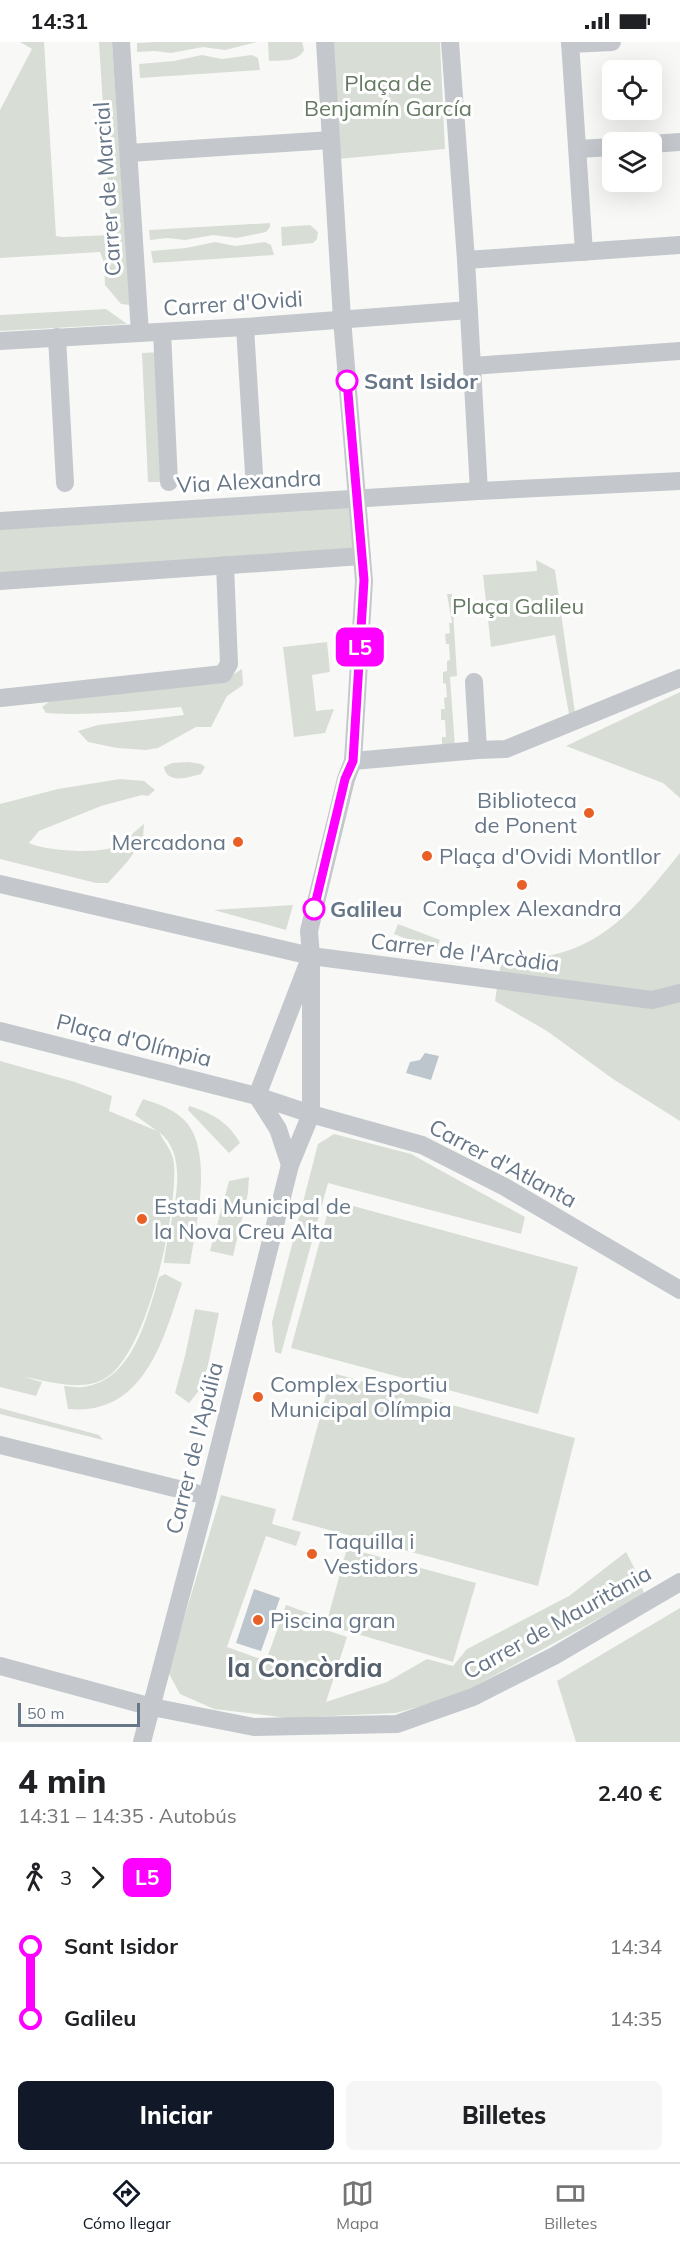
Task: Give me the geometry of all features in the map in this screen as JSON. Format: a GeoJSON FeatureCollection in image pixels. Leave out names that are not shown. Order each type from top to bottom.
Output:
{"type":"FeatureCollection","features":[{"type":"Feature","properties":{"kind":"street","name":"Carrer de Marcial"},"geometry":{"type":"LineString","coordinates":[[121,42],[140,333]]}},
{"type":"Feature","properties":{"kind":"street"},"geometry":{"type":"LineString","coordinates":[[311,1114],[309,931],[345,779],[353,761],[364,580],[342,319],[325,42]]}},
{"type":"Feature","properties":{"kind":"street"},"geometry":{"type":"LineString","coordinates":[[450,42],[466,261],[479,490]]}},
{"type":"Feature","properties":{"kind":"street"},"geometry":{"type":"LineString","coordinates":[[584,252],[570,43],[612,42]]}},
{"type":"Feature","properties":{"kind":"street"},"geometry":{"type":"LineString","coordinates":[[129,153],[331,140]]}},
{"type":"Feature","properties":{"kind":"street"},"geometry":{"type":"LineString","coordinates":[[662,143],[680,142]]}},
{"type":"Feature","properties":{"kind":"street"},"geometry":{"type":"LineString","coordinates":[[578,149],[602,148]]}},
{"type":"Feature","properties":{"kind":"street"},"geometry":{"type":"LineString","coordinates":[[466,261],[680,245]]}},
{"type":"Feature","properties":{"kind":"street","name":"Carrer d'Ovidi"},"geometry":{"type":"LineString","coordinates":[[0,341],[246,327],[469,310]]}},
{"type":"Feature","properties":{"kind":"street"},"geometry":{"type":"LineString","coordinates":[[246,327],[254,474]]}},
{"type":"Feature","properties":{"kind":"street"},"geometry":{"type":"LineString","coordinates":[[162,332],[169,482]]}},
{"type":"Feature","properties":{"kind":"street"},"geometry":{"type":"LineString","coordinates":[[57,337],[66,483]]}},
{"type":"Feature","properties":{"kind":"street"},"geometry":{"type":"LineString","coordinates":[[472,366],[680,351]]}},
{"type":"Feature","properties":{"kind":"street","name":"Via Alexandra"},"geometry":{"type":"LineString","coordinates":[[0,521],[479,490],[680,481]]}},
{"type":"Feature","properties":{"kind":"street"},"geometry":{"type":"LineString","coordinates":[[0,581],[362,556]]}},
{"type":"Feature","properties":{"kind":"street"},"geometry":{"type":"LineString","coordinates":[[0,689],[1,703],[223,674],[229,664],[225,565]]}},
{"type":"Feature","properties":{"kind":"street"},"geometry":{"type":"LineString","coordinates":[[353,761],[506,749],[680,678]]}},
{"type":"Feature","properties":{"kind":"street"},"geometry":{"type":"LineString","coordinates":[[474,682],[478,750]]}},
{"type":"Feature","properties":{"kind":"street","name":"Carrer de l'Arcàdia"},"geometry":{"type":"LineString","coordinates":[[0,884],[311,956],[652,1000],[680,993]]}},
{"type":"Feature","properties":{"kind":"street"},"geometry":{"type":"LineString","coordinates":[[290,1165],[278,1129],[256,1096],[311,956]]}},
{"type":"Feature","properties":{"kind":"street","name":"Plaça d'Olímpia"},"geometry":{"type":"LineString","coordinates":[[0,1031],[256,1096]]}},
{"type":"Feature","properties":{"kind":"street","name":"Carrer d'Atlanta"},"geometry":{"type":"LineString","coordinates":[[256,1096],[422,1145],[505,1187],[680,1290]]}},
{"type":"Feature","properties":{"kind":"street","name":"Carrer de l'Apúlia"},"geometry":{"type":"LineString","coordinates":[[142,1742],[207,1496],[290,1165],[311,1114]]}},
{"type":"Feature","properties":{"kind":"street"},"geometry":{"type":"LineString","coordinates":[[0,1445],[207,1496]]}},
{"type":"Feature","properties":{"kind":"street","name":"Carrer de Mauritània"},"geometry":{"type":"LineString","coordinates":[[0,1666],[152,1707],[254,1727],[398,1724],[473,1697],[554,1656],[680,1582]]}},
{"type":"Feature","properties":{"kind":"green space"},"geometry":{"type":"Polygon","coordinates":[[[20,42],[44,42],[56,236],[63,237],[111,235],[99,42],[112,42],[130,305],[121,304],[105,285],[104,262],[100,252],[0,258],[0,110],[32,49],[20,42]]]}},
{"type":"Feature","properties":{"kind":"green space"},"geometry":{"type":"Polygon","coordinates":[[[257,42],[225,50],[203,47],[171,53],[137,52],[137,43],[257,42]]]}},
{"type":"Feature","properties":{"kind":"green space"},"geometry":{"type":"Polygon","coordinates":[[[268,42],[302,42],[304,50],[293,59],[269,61],[268,42]]]}},
{"type":"Feature","properties":{"kind":"green space","name":"Plaça de Benjamín García"},"geometry":{"type":"Polygon","coordinates":[[[332,42],[440,42],[445,149],[338,159],[332,42]]]}},
{"type":"Feature","properties":{"kind":"green space"},"geometry":{"type":"Polygon","coordinates":[[[202,55],[222,59],[252,55],[258,58],[260,70],[140,78],[139,64],[174,61],[202,55]]]}},
{"type":"Feature","properties":{"kind":"green space"},"geometry":{"type":"Polygon","coordinates":[[[270,223],[266,232],[237,238],[213,235],[185,240],[167,238],[150,240],[149,230],[270,223]]]}},
{"type":"Feature","properties":{"kind":"green space"},"geometry":{"type":"Polygon","coordinates":[[[310,225],[318,232],[317,239],[313,243],[282,246],[281,227],[310,225]]]}},
{"type":"Feature","properties":{"kind":"green space"},"geometry":{"type":"Polygon","coordinates":[[[215,242],[235,246],[265,242],[271,245],[274,255],[153,263],[151,251],[186,248],[215,242]]]}},
{"type":"Feature","properties":{"kind":"green space"},"geometry":{"type":"Polygon","coordinates":[[[106,309],[127,324],[0,331],[0,315],[106,309]]]}},
{"type":"Feature","properties":{"kind":"green space"},"geometry":{"type":"Polygon","coordinates":[[[162,352],[169,482],[148,482],[142,353],[162,352]]]}},
{"type":"Feature","properties":{"kind":"green space"},"geometry":{"type":"Polygon","coordinates":[[[357,499],[362,556],[0,581],[0,521],[357,499]]]}},
{"type":"Feature","properties":{"kind":"green space","name":"Plaça Galileu"},"geometry":{"type":"Polygon","coordinates":[[[536,560],[555,570],[575,713],[569,714],[555,635],[491,647],[483,575],[537,571],[536,560]]]}},
{"type":"Feature","properties":{"kind":"green space"},"geometry":{"type":"Polygon","coordinates":[[[447,594],[452,594],[457,676],[450,677],[455,748],[442,749],[442,737],[446,737],[445,720],[441,720],[441,709],[445,709],[444,698],[447,697],[443,672],[447,671],[447,661],[450,660],[449,644],[446,644],[445,634],[450,633],[449,623],[452,623],[447,594]]]}},
{"type":"Feature","properties":{"kind":"green space"},"geometry":{"type":"Polygon","coordinates":[[[327,642],[330,672],[312,675],[316,711],[334,709],[325,733],[294,737],[283,647],[327,642]]]}},
{"type":"Feature","properties":{"kind":"green space"},"geometry":{"type":"Polygon","coordinates":[[[242,669],[243,685],[227,696],[211,727],[196,727],[158,748],[146,750],[117,748],[88,742],[78,731],[98,725],[184,715],[181,707],[79,714],[46,713],[42,707],[50,701],[226,679],[242,669]]]}},
{"type":"Feature","properties":{"kind":"green space"},"geometry":{"type":"Polygon","coordinates":[[[680,692],[680,798],[663,783],[566,746],[680,692]]]}},
{"type":"Feature","properties":{"kind":"green space"},"geometry":{"type":"Polygon","coordinates":[[[189,762],[205,767],[201,774],[174,778],[166,773],[164,767],[172,763],[189,762]]]}},
{"type":"Feature","properties":{"kind":"green space"},"geometry":{"type":"Polygon","coordinates":[[[120,779],[144,781],[155,790],[148,796],[142,795],[101,806],[39,831],[29,843],[59,850],[106,849],[122,843],[144,824],[143,839],[128,861],[108,883],[96,883],[0,859],[0,804],[58,789],[120,779]]]}},
{"type":"Feature","properties":{"kind":"green space"},"geometry":{"type":"Polygon","coordinates":[[[680,853],[680,1121],[613,1079],[547,1031],[495,1001],[501,961],[552,955],[592,940],[625,916],[680,853]]]}},
{"type":"Feature","properties":{"kind":"green space"},"geometry":{"type":"Polygon","coordinates":[[[293,905],[286,930],[214,910],[293,905]]]}},
{"type":"Feature","properties":{"kind":"green space"},"geometry":{"type":"Polygon","coordinates":[[[398,924],[440,940],[436,950],[394,934],[398,924]]]}},
{"type":"Feature","properties":{"kind":"green space"},"geometry":{"type":"Polygon","coordinates":[[[0,1061],[75,1082],[112,1096],[109,1111],[157,1131],[135,1115],[143,1099],[167,1108],[187,1123],[195,1137],[199,1153],[201,1172],[199,1211],[190,1264],[164,1263],[177,1176],[170,1144],[159,1132],[170,1151],[174,1164],[171,1214],[157,1280],[134,1343],[120,1365],[104,1379],[95,1383],[75,1385],[24,1377],[42,1382],[36,1396],[0,1387],[0,1061]]]}},
{"type":"Feature","properties":{"kind":"green space"},"geometry":{"type":"Polygon","coordinates":[[[189,1106],[219,1119],[240,1143],[229,1153],[188,1110],[189,1106]]]}},
{"type":"Feature","properties":{"kind":"green space"},"geometry":{"type":"Polygon","coordinates":[[[334,1134],[411,1154],[525,1217],[521,1234],[328,1183],[281,1354],[275,1352],[272,1322],[318,1144],[334,1134]]]}},
{"type":"Feature","properties":{"kind":"green space"},"geometry":{"type":"Polygon","coordinates":[[[249,1177],[248,1193],[233,1256],[210,1251],[229,1181],[249,1177]]]}},
{"type":"Feature","properties":{"kind":"green space"},"geometry":{"type":"Polygon","coordinates":[[[331,1200],[578,1267],[538,1414],[291,1348],[331,1200]]]}},
{"type":"Feature","properties":{"kind":"green space"},"geometry":{"type":"Polygon","coordinates":[[[165,1274],[182,1283],[158,1350],[146,1370],[132,1388],[115,1400],[94,1408],[68,1409],[64,1386],[81,1387],[100,1382],[114,1373],[126,1360],[143,1328],[159,1277],[165,1274]]]}},
{"type":"Feature","properties":{"kind":"green space"},"geometry":{"type":"Polygon","coordinates":[[[195,1309],[219,1313],[201,1388],[189,1403],[175,1393],[195,1309]]]}},
{"type":"Feature","properties":{"kind":"green space"},"geometry":{"type":"Polygon","coordinates":[[[332,1373],[575,1438],[538,1586],[292,1520],[332,1373]]]}},
{"type":"Feature","properties":{"kind":"green space"},"geometry":{"type":"Polygon","coordinates":[[[0,1408],[99,1435],[103,1440],[0,1414],[0,1408]]]}},
{"type":"Feature","properties":{"kind":"green space"},"geometry":{"type":"Polygon","coordinates":[[[221,1495],[276,1509],[272,1524],[301,1532],[296,1546],[266,1536],[227,1647],[266,1661],[286,1605],[314,1615],[311,1625],[347,1637],[326,1702],[387,1682],[427,1659],[453,1666],[467,1649],[569,1596],[626,1552],[639,1577],[644,1594],[457,1696],[396,1713],[288,1718],[214,1709],[180,1694],[168,1672],[221,1495]]]}},
{"type":"Feature","properties":{"kind":"green space"},"geometry":{"type":"Polygon","coordinates":[[[347,1548],[476,1583],[453,1662],[326,1625],[347,1548]]]}},
{"type":"Feature","properties":{"kind":"green space"},"geometry":{"type":"Polygon","coordinates":[[[680,1608],[680,1742],[576,1742],[557,1681],[680,1608]]]}},
{"type":"Feature","properties":{"kind":"shaded area"},"geometry":{"type":"Polygon","coordinates":[[[425,1053],[439,1056],[431,1080],[406,1073],[410,1062],[420,1060],[425,1053]]]}},
{"type":"Feature","properties":{"kind":"shaded area","name":"Piscina gran"},"geometry":{"type":"Polygon","coordinates":[[[254,1589],[280,1598],[261,1651],[236,1643],[254,1589]]]}},
{"type":"Feature","properties":{"kind":"bus line","name":"L5"},"geometry":{"type":"LineString","coordinates":[[314,909],[345,779],[353,761],[364,580],[347,381]]}},
{"type":"Feature","properties":{"kind":"place","name":"Sant Isidor"},"geometry":{"type":"Point","coordinates":[347,381]}},
{"type":"Feature","properties":{"kind":"place","name":"Biblioteca de Ponent"},"geometry":{"type":"Point","coordinates":[589,813]}},
{"type":"Feature","properties":{"kind":"place","name":"Mercadona"},"geometry":{"type":"Point","coordinates":[238,842]}},
{"type":"Feature","properties":{"kind":"place","name":"Plaça d'Ovidi Montllor"},"geometry":{"type":"Point","coordinates":[427,856]}},
{"type":"Feature","properties":{"kind":"place","name":"Complex Alexandra"},"geometry":{"type":"Point","coordinates":[522,885]}},
{"type":"Feature","properties":{"kind":"place","name":"Galileu"},"geometry":{"type":"Point","coordinates":[314,909]}},
{"type":"Feature","properties":{"kind":"place","name":"Estadi Municipal de la Nova Creu Alta"},"geometry":{"type":"Point","coordinates":[142,1219]}},
{"type":"Feature","properties":{"kind":"place","name":"Complex Esportiu Municipal Olímpia"},"geometry":{"type":"Point","coordinates":[258,1397]}},
{"type":"Feature","properties":{"kind":"place","name":"Taquilla i Vestidors"},"geometry":{"type":"Point","coordinates":[312,1554]}},
{"type":"Feature","properties":{"kind":"place","name":"Piscina gran"},"geometry":{"type":"Point","coordinates":[258,1620]}},
{"type":"Feature","properties":{"kind":"district","name":"la Concòrdia"},"geometry":{"type":"Point","coordinates":[305,1668]}}]}
